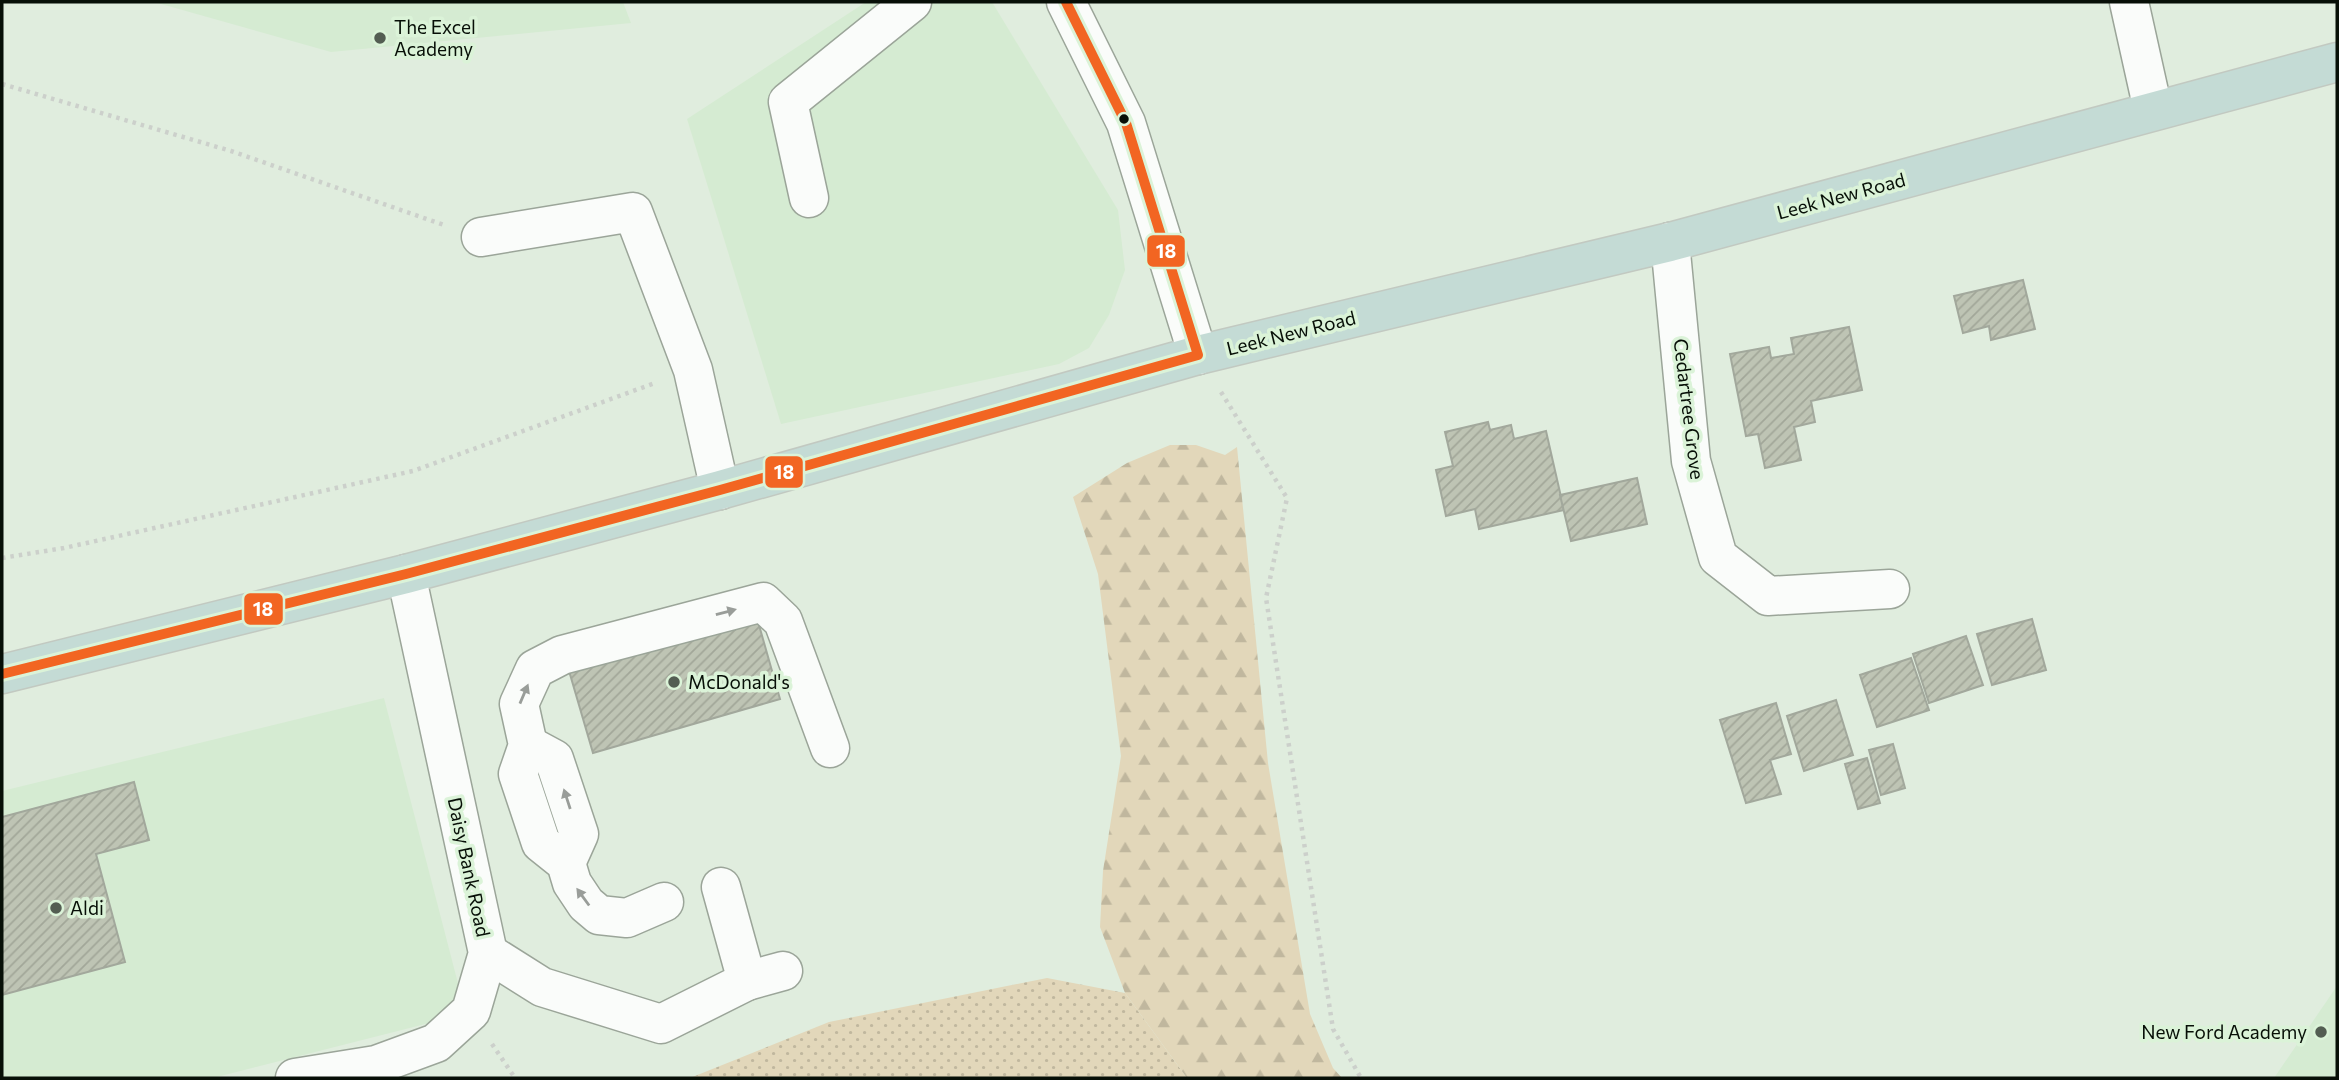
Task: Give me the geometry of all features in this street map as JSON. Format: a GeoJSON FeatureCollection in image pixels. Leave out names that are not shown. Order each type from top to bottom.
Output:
{"type":"FeatureCollection","features":[{"type":"Feature","properties":{"kind":"highway","name":"Leek New Road"},"geometry":{"type":"LineString","coordinates":[[2,674],[406,574],[720,490],[1198,355],[1670,242],[2337,62]]}},
{"type":"Feature","properties":{"kind":"street"},"geometry":{"type":"LineString","coordinates":[[809,198],[788,102],[912,2]]}},
{"type":"Feature","properties":{"kind":"street"},"geometry":{"type":"LineString","coordinates":[[1066,2],[1126,123],[1198,355]]}},
{"type":"Feature","properties":{"kind":"street"},"geometry":{"type":"LineString","coordinates":[[2129,2],[2153,110]]}},
{"type":"Feature","properties":{"kind":"street"},"geometry":{"type":"LineString","coordinates":[[481,237],[633,212],[692,370],[720,490]]}},
{"type":"Feature","properties":{"kind":"street","name":"Cedartree Grove"},"geometry":{"type":"LineString","coordinates":[[1670,242],[1691,461],[1718,557],[1768,596],[1890,589]]}},
{"type":"Feature","properties":{"kind":"street","name":"Daisy Bank Road"},"geometry":{"type":"LineString","coordinates":[[295,1078],[376,1065],[436,1043],[471,1012],[488,953],[406,574]]}},
{"type":"Feature","properties":{"kind":"street"},"geometry":{"type":"LineString","coordinates":[[664,902],[627,918],[599,915],[586,904],[572,883],[566,863],[579,834],[554,759],[528,745],[519,704],[536,669],[562,655],[763,602],[783,621],[830,748]]}},
{"type":"Feature","properties":{"kind":"street"},"geometry":{"type":"LineString","coordinates":[[721,887],[747,981]]}},
{"type":"Feature","properties":{"kind":"street"},"geometry":{"type":"LineString","coordinates":[[488,953],[542,987],[661,1024],[747,981],[783,971]]}},
{"type":"Feature","properties":{"kind":"path"},"geometry":{"type":"LineString","coordinates":[[2,84],[231,151],[481,237]]}},
{"type":"Feature","properties":{"kind":"path"},"geometry":{"type":"LineString","coordinates":[[1198,355],[1287,498],[1266,598],[1333,1029],[1361,1078]]}},
{"type":"Feature","properties":{"kind":"path"},"geometry":{"type":"LineString","coordinates":[[2,558],[64,548],[413,471],[692,370]]}},
{"type":"Feature","properties":{"kind":"shaded area","name":"The Excel Academy"},"geometry":{"type":"Polygon","coordinates":[[[154,2],[623,2],[631,23],[331,52],[154,2]]]}},
{"type":"Feature","properties":{"kind":"shaded area"},"geometry":{"type":"Polygon","coordinates":[[[866,2],[992,2],[1118,210],[1125,270],[1109,315],[1089,348],[1059,364],[781,424],[687,119],[866,2]]]}},
{"type":"Feature","properties":{"kind":"shaded area"},"geometry":{"type":"Polygon","coordinates":[[[384,698],[460,991],[449,1018],[213,1078],[2,1078],[2,791],[384,698]]]}},
{"type":"Feature","properties":{"kind":"shaded area","name":"New Ford Academy"},"geometry":{"type":"Polygon","coordinates":[[[2337,986],[2337,1078],[2274,1078],[2337,986]]]}},
{"type":"Feature","properties":{"kind":"green space"},"geometry":{"type":"Polygon","coordinates":[[[1170,445],[1196,445],[1225,455],[1237,447],[1268,763],[1310,1014],[1333,1068],[1342,1078],[1187,1078],[1125,993],[1100,927],[1103,871],[1121,756],[1098,574],[1073,497],[1127,463],[1170,445]]]}},
{"type":"Feature","properties":{"kind":"green space"},"geometry":{"type":"Polygon","coordinates":[[[1047,978],[1125,993],[1187,1078],[690,1078],[829,1022],[1047,978]]]}},
{"type":"Feature","properties":{"kind":"building"},"geometry":{"type":"Polygon","coordinates":[[[2023,280],[2035,329],[1991,340],[1989,326],[1963,333],[1954,296],[2023,280]]]}},
{"type":"Feature","properties":{"kind":"building"},"geometry":{"type":"Polygon","coordinates":[[[1849,327],[1862,390],[1811,401],[1815,422],[1794,427],[1801,460],[1765,468],[1758,434],[1746,436],[1730,354],[1769,347],[1771,358],[1794,354],[1791,338],[1849,327]]]}},
{"type":"Feature","properties":{"kind":"building"},"geometry":{"type":"Polygon","coordinates":[[[1488,422],[1490,430],[1511,425],[1514,439],[1546,431],[1564,510],[1479,529],[1475,509],[1446,516],[1436,470],[1453,466],[1445,432],[1488,422]]]}},
{"type":"Feature","properties":{"kind":"building"},"geometry":{"type":"Polygon","coordinates":[[[1637,478],[1647,524],[1571,541],[1560,495],[1637,478]]]}},
{"type":"Feature","properties":{"kind":"building","name":"McDonald's"},"geometry":{"type":"Polygon","coordinates":[[[755,611],[780,699],[593,753],[567,664],[755,611]]]}},
{"type":"Feature","properties":{"kind":"building"},"geometry":{"type":"Polygon","coordinates":[[[2032,619],[2046,670],[1992,685],[1977,634],[2032,619]]]}},
{"type":"Feature","properties":{"kind":"building"},"geometry":{"type":"Polygon","coordinates":[[[1966,636],[1983,685],[1929,703],[1913,654],[1966,636]]]}},
{"type":"Feature","properties":{"kind":"building"},"geometry":{"type":"Polygon","coordinates":[[[1911,658],[1929,710],[1877,727],[1860,675],[1911,658]]]}},
{"type":"Feature","properties":{"kind":"building"},"geometry":{"type":"Polygon","coordinates":[[[1836,700],[1853,755],[1804,771],[1787,716],[1836,700]]]}},
{"type":"Feature","properties":{"kind":"building"},"geometry":{"type":"Polygon","coordinates":[[[1776,703],[1791,754],[1770,760],[1781,794],[1746,803],[1720,720],[1776,703]]]}},
{"type":"Feature","properties":{"kind":"building"},"geometry":{"type":"Polygon","coordinates":[[[1893,744],[1905,788],[1881,795],[1869,750],[1893,744]]]}},
{"type":"Feature","properties":{"kind":"building"},"geometry":{"type":"Polygon","coordinates":[[[1867,758],[1880,803],[1858,809],[1845,764],[1867,758]]]}},
{"type":"Feature","properties":{"kind":"building","name":"Aldi"},"geometry":{"type":"Polygon","coordinates":[[[134,782],[149,840],[96,854],[125,962],[2,995],[2,817],[134,782]]]}},
{"type":"Feature","properties":{"kind":"transit line","name":"18"},"geometry":{"type":"LineString","coordinates":[[2,674],[406,574],[720,490],[1198,355],[1126,123],[1066,2]]}},
{"type":"Feature","properties":{"kind":"place","name":"The Excel Academy"},"geometry":{"type":"Point","coordinates":[380,38]}},
{"type":"Feature","properties":{"kind":"place","name":"McDonald's"},"geometry":{"type":"Point","coordinates":[674,682]}},
{"type":"Feature","properties":{"kind":"place","name":"Aldi"},"geometry":{"type":"Point","coordinates":[56,908]}},
{"type":"Feature","properties":{"kind":"place","name":"New Ford Academy"},"geometry":{"type":"Point","coordinates":[2321,1032]}}]}
